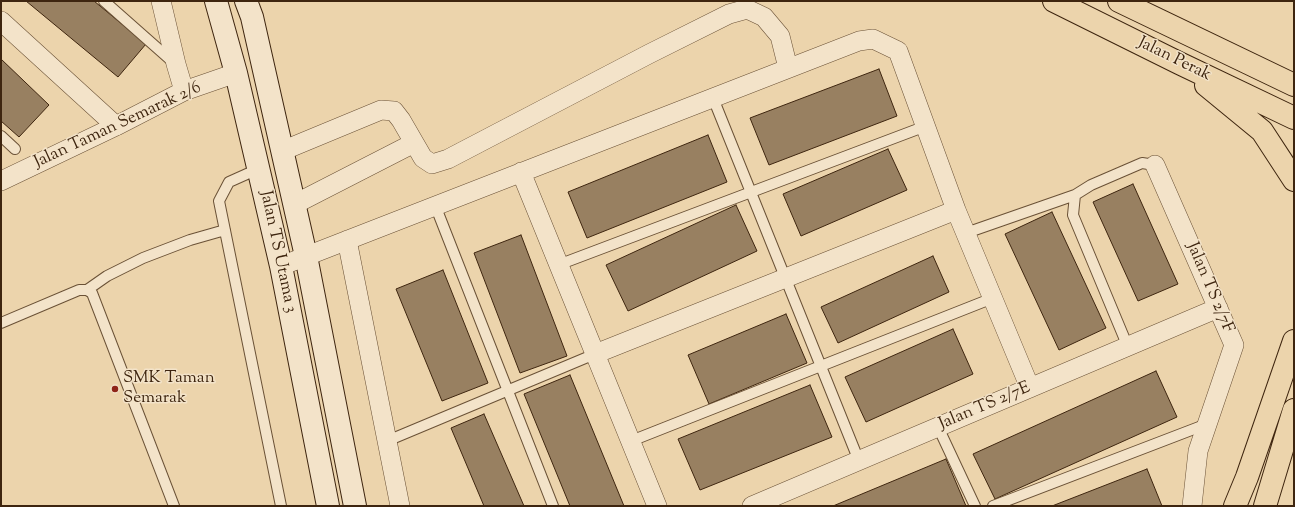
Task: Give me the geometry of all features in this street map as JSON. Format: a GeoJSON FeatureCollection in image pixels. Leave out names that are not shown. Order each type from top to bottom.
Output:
{"type":"FeatureCollection","features":[{"type":"Feature","properties":{"kind":"main road","name":"Jalan Perak"},"geometry":{"type":"LineString","coordinates":[[1054,1],[1294,118]]}},
{"type":"Feature","properties":{"kind":"main road","name":"Jalan Perak"},"geometry":{"type":"LineString","coordinates":[[1119,1],[1292,83]]}},
{"type":"Feature","properties":{"kind":"main road"},"geometry":{"type":"LineString","coordinates":[[1179,63],[1262,131],[1294,180]]}},
{"type":"Feature","properties":{"kind":"main road"},"geometry":{"type":"LineString","coordinates":[[1235,506],[1247,477],[1294,340]]}},
{"type":"Feature","properties":{"kind":"main road"},"geometry":{"type":"LineString","coordinates":[[1265,506],[1294,410]]}},
{"type":"Feature","properties":{"kind":"main road"},"geometry":{"type":"LineString","coordinates":[[1243,506],[1247,477]]}},
{"type":"Feature","properties":{"kind":"street"},"geometry":{"type":"LineString","coordinates":[[161,1],[184,91]]}},
{"type":"Feature","properties":{"kind":"street","name":"Jalan TS Utama 3"},"geometry":{"type":"LineString","coordinates":[[216,1],[236,73],[281,266],[328,506]]}},
{"type":"Feature","properties":{"kind":"street","name":"Jalan TS Utama 3"},"geometry":{"type":"LineString","coordinates":[[246,1],[252,17],[306,256],[355,506]]}},
{"type":"Feature","properties":{"kind":"street"},"geometry":{"type":"LineString","coordinates":[[282,151],[381,110],[394,111],[401,120],[423,158],[432,164],[448,159],[729,14],[747,9],[764,17],[780,36],[788,68]]}},
{"type":"Feature","properties":{"kind":"street"},"geometry":{"type":"LineString","coordinates":[[1,21],[116,126]]}},
{"type":"Feature","properties":{"kind":"street"},"geometry":{"type":"LineString","coordinates":[[281,266],[859,40],[873,39],[898,51],[956,210],[1030,388]]}},
{"type":"Feature","properties":{"kind":"street","name":"Jalan Taman Semarak 2/6"},"geometry":{"type":"LineString","coordinates":[[1,181],[116,126],[184,91],[236,73]]}},
{"type":"Feature","properties":{"kind":"street"},"geometry":{"type":"LineString","coordinates":[[294,204],[414,143]]}},
{"type":"Feature","properties":{"kind":"street","name":"Jalan TS 2/7F"},"geometry":{"type":"LineString","coordinates":[[1155,165],[1234,345],[1198,452],[1192,506]]}},
{"type":"Feature","properties":{"kind":"street"},"geometry":{"type":"LineString","coordinates":[[521,172],[657,506]]}},
{"type":"Feature","properties":{"kind":"street"},"geometry":{"type":"LineString","coordinates":[[595,354],[956,210]]}},
{"type":"Feature","properties":{"kind":"street"},"geometry":{"type":"LineString","coordinates":[[347,240],[400,506]]}},
{"type":"Feature","properties":{"kind":"street","name":"Jalan TS 2/7E"},"geometry":{"type":"LineString","coordinates":[[752,506],[1218,308]]}},
{"type":"Feature","properties":{"kind":"lane"},"geometry":{"type":"LineString","coordinates":[[104,1],[176,64]]}},
{"type":"Feature","properties":{"kind":"lane"},"geometry":{"type":"LineString","coordinates":[[712,98],[859,461]]}},
{"type":"Feature","properties":{"kind":"lane"},"geometry":{"type":"LineString","coordinates":[[558,265],[926,126]]}},
{"type":"Feature","properties":{"kind":"lane"},"geometry":{"type":"LineString","coordinates":[[1,136],[15,148]]}},
{"type":"Feature","properties":{"kind":"lane"},"geometry":{"type":"LineString","coordinates":[[966,233],[1075,195],[1092,185],[1142,163],[1155,165]]}},
{"type":"Feature","properties":{"kind":"lane"},"geometry":{"type":"LineString","coordinates":[[258,170],[229,182],[219,201],[281,506]]}},
{"type":"Feature","properties":{"kind":"lane"},"geometry":{"type":"LineString","coordinates":[[1075,195],[1074,215],[1128,347]]}},
{"type":"Feature","properties":{"kind":"lane"},"geometry":{"type":"LineString","coordinates":[[435,206],[554,506]]}},
{"type":"Feature","properties":{"kind":"lane"},"geometry":{"type":"LineString","coordinates":[[87,290],[108,276],[143,258],[190,240],[225,230]]}},
{"type":"Feature","properties":{"kind":"lane"},"geometry":{"type":"LineString","coordinates":[[1,323],[79,290],[87,290],[92,293],[174,506]]}},
{"type":"Feature","properties":{"kind":"lane"},"geometry":{"type":"LineString","coordinates":[[631,441],[993,298]]}},
{"type":"Feature","properties":{"kind":"lane"},"geometry":{"type":"LineString","coordinates":[[387,441],[595,354]]}},
{"type":"Feature","properties":{"kind":"lane"},"geometry":{"type":"LineString","coordinates":[[992,506],[1207,424]]}},
{"type":"Feature","properties":{"kind":"lane"},"geometry":{"type":"LineString","coordinates":[[938,427],[975,506]]}},
{"type":"Feature","properties":{"kind":"building"},"geometry":{"type":"Polygon","coordinates":[[[26,1],[94,1],[146,44],[118,77],[26,1]]]}},
{"type":"Feature","properties":{"kind":"building"},"geometry":{"type":"Polygon","coordinates":[[[1,59],[49,105],[19,137],[1,121],[1,59]]]}},
{"type":"Feature","properties":{"kind":"building"},"geometry":{"type":"Polygon","coordinates":[[[879,69],[897,116],[769,165],[750,118],[879,69]]]}},
{"type":"Feature","properties":{"kind":"building"},"geometry":{"type":"Polygon","coordinates":[[[708,135],[727,182],[587,238],[568,192],[708,135]]]}},
{"type":"Feature","properties":{"kind":"building"},"geometry":{"type":"Polygon","coordinates":[[[888,149],[907,190],[801,236],[783,194],[888,149]]]}},
{"type":"Feature","properties":{"kind":"building"},"geometry":{"type":"Polygon","coordinates":[[[1133,184],[1178,284],[1138,301],[1093,202],[1133,184]]]}},
{"type":"Feature","properties":{"kind":"building"},"geometry":{"type":"Polygon","coordinates":[[[736,205],[757,251],[628,311],[606,265],[736,205]]]}},
{"type":"Feature","properties":{"kind":"building"},"geometry":{"type":"Polygon","coordinates":[[[1052,212],[1106,328],[1059,350],[1005,234],[1052,212]]]}},
{"type":"Feature","properties":{"kind":"building"},"geometry":{"type":"Polygon","coordinates":[[[521,235],[567,356],[520,373],[474,253],[521,235]]]}},
{"type":"Feature","properties":{"kind":"building"},"geometry":{"type":"Polygon","coordinates":[[[933,256],[949,292],[838,343],[821,307],[933,256]]]}},
{"type":"Feature","properties":{"kind":"building"},"geometry":{"type":"Polygon","coordinates":[[[443,270],[488,383],[442,401],[396,289],[443,270]]]}},
{"type":"Feature","properties":{"kind":"building"},"geometry":{"type":"Polygon","coordinates":[[[786,314],[807,363],[709,404],[688,355],[786,314]]]}},
{"type":"Feature","properties":{"kind":"building"},"geometry":{"type":"Polygon","coordinates":[[[953,329],[973,374],[866,422],[845,377],[953,329]]]}},
{"type":"Feature","properties":{"kind":"building"},"geometry":{"type":"Polygon","coordinates":[[[1156,371],[1177,417],[995,499],[973,454],[1156,371]]]}},
{"type":"Feature","properties":{"kind":"building"},"geometry":{"type":"Polygon","coordinates":[[[570,375],[624,506],[570,506],[524,394],[570,375]]]}},
{"type":"Feature","properties":{"kind":"building"},"geometry":{"type":"Polygon","coordinates":[[[810,385],[832,437],[700,490],[678,439],[810,385]]]}},
{"type":"Feature","properties":{"kind":"building"},"geometry":{"type":"Polygon","coordinates":[[[484,414],[524,506],[484,506],[451,428],[484,414]]]}},
{"type":"Feature","properties":{"kind":"building"},"geometry":{"type":"Polygon","coordinates":[[[946,459],[966,506],[833,506],[946,459]]]}},
{"type":"Feature","properties":{"kind":"building"},"geometry":{"type":"Polygon","coordinates":[[[1147,469],[1162,506],[1052,506],[1147,469]]]}},
{"type":"Feature","properties":{"kind":"place","name":"SMK Taman Semarak"},"geometry":{"type":"Point","coordinates":[115,389]}}]}
